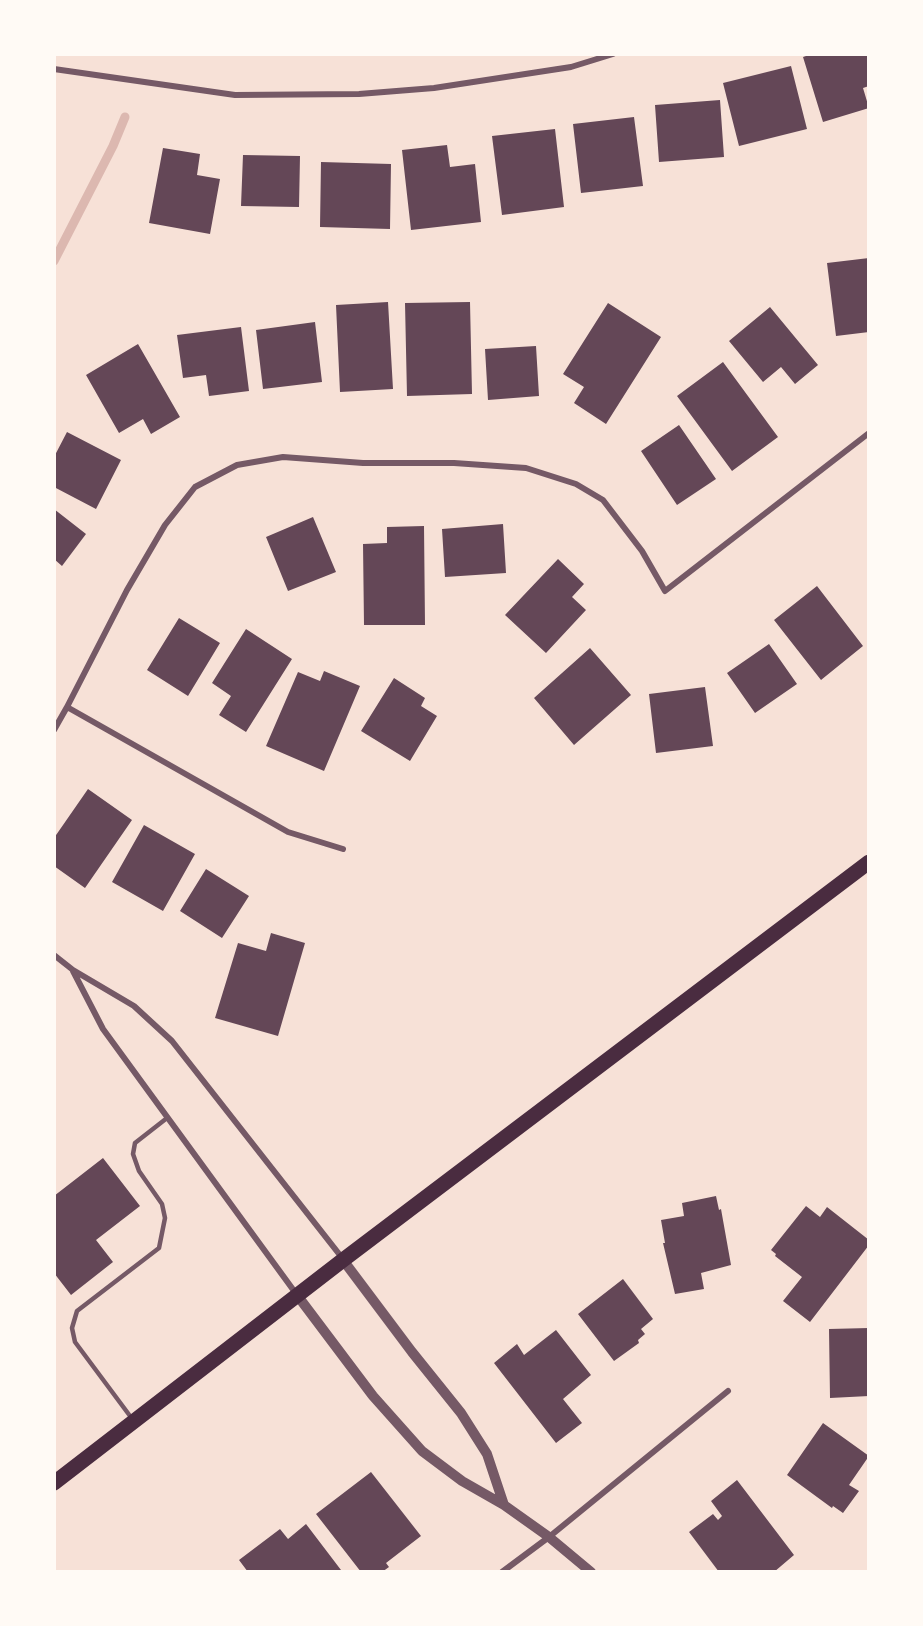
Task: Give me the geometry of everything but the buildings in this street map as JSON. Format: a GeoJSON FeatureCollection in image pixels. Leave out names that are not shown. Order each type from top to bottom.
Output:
{"type":"FeatureCollection","features":[{"type":"Feature","properties":{"kind":"main road"},"geometry":{"type":"LineString","coordinates":[[54,1483],[297,1295],[869,862]]}},
{"type":"Feature","properties":{"kind":"street"},"geometry":{"type":"LineString","coordinates":[[54,69],[235,95],[359,94],[434,88],[571,67],[613,54]]}},
{"type":"Feature","properties":{"kind":"street"},"geometry":{"type":"LineString","coordinates":[[54,730],[127,590],[165,525],[195,487],[237,465],[283,457],[363,463],[454,463],[526,468],[576,484],[603,500],[642,551],[665,591],[869,432]]}},
{"type":"Feature","properties":{"kind":"street"},"geometry":{"type":"LineString","coordinates":[[67,707],[288,832],[343,849]]}},
{"type":"Feature","properties":{"kind":"street"},"geometry":{"type":"LineString","coordinates":[[54,955],[73,970],[134,1006],[172,1041],[461,1413],[487,1454],[504,1505]]}},
{"type":"Feature","properties":{"kind":"street"},"geometry":{"type":"LineString","coordinates":[[73,970],[103,1029],[297,1295],[374,1396],[422,1451],[549,1537],[591,1572]]}},
{"type":"Feature","properties":{"kind":"street"},"geometry":{"type":"LineString","coordinates":[[502,1572],[549,1537],[728,1391]]}},
{"type":"Feature","properties":{"kind":"lane"},"geometry":{"type":"LineString","coordinates":[[134,1422],[75,1342],[72,1328],[78,1311],[159,1248],[165,1218],[162,1204],[138,1171],[133,1154],[135,1143],[167,1118]]}},
{"type":"Feature","properties":{"kind":"waterway"},"geometry":{"type":"LineString","coordinates":[[54,261],[113,146],[125,117]]}}]}
